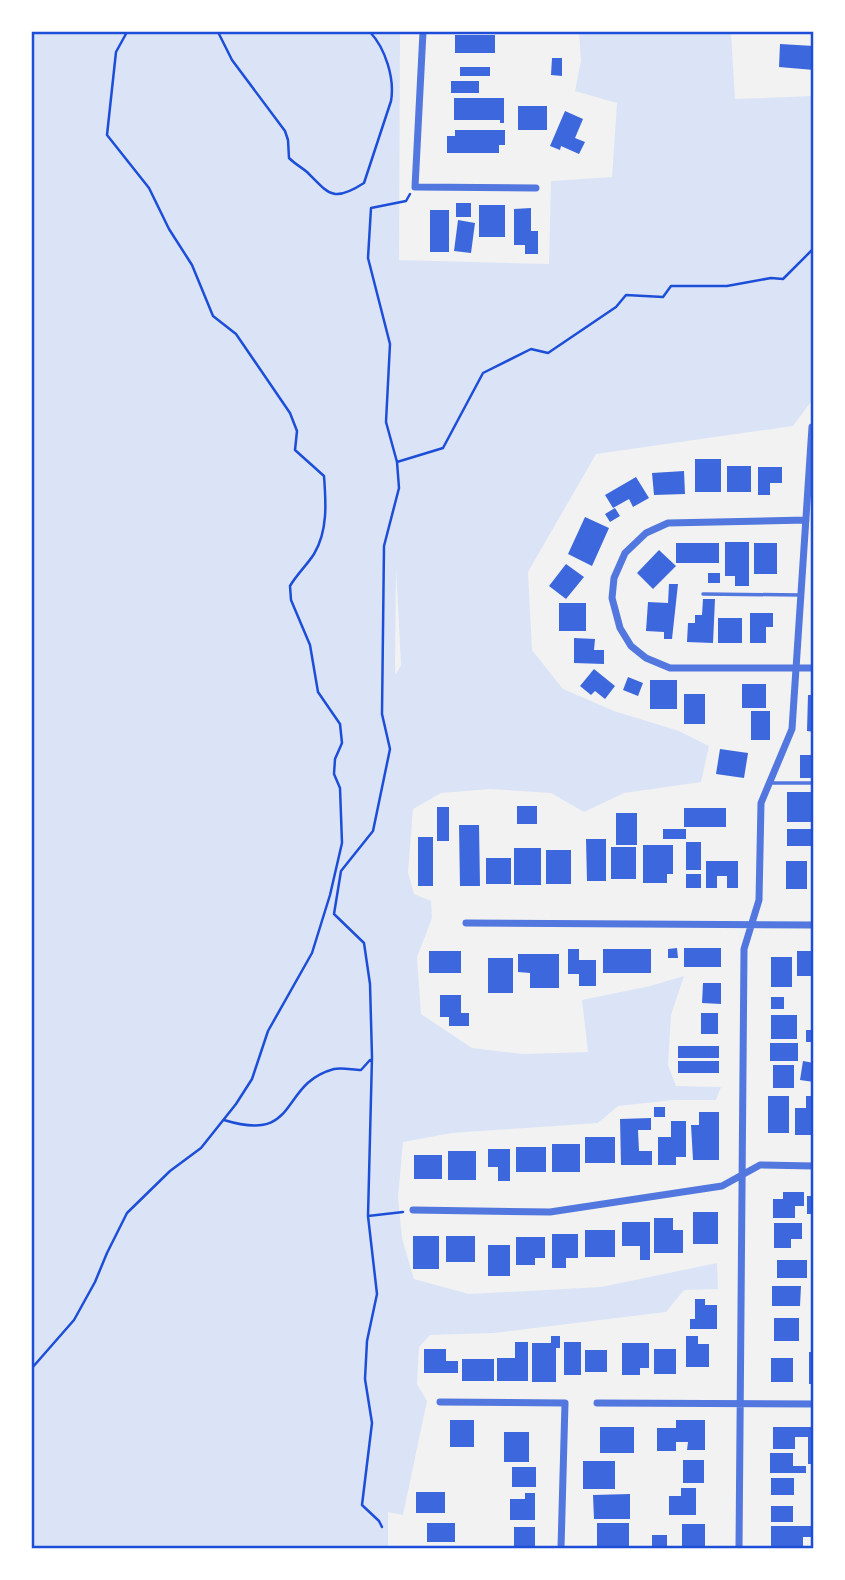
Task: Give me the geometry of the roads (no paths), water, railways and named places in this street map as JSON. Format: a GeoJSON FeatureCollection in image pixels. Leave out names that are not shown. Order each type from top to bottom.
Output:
{"type":"FeatureCollection","features":[{"type":"Feature","properties":{"kind":"street"},"geometry":{"type":"LineString","coordinates":[[423,32],[415,187],[536,188]]}},
{"type":"Feature","properties":{"kind":"street"},"geometry":{"type":"LineString","coordinates":[[739,1549],[744,948],[759,900],[761,803],[792,729],[813,427]]}},
{"type":"Feature","properties":{"kind":"street"},"geometry":{"type":"LineString","coordinates":[[806,520],[668,523],[646,533],[625,553],[614,578],[612,598],[620,628],[631,646],[646,658],[670,668],[814,668]]}},
{"type":"Feature","properties":{"kind":"street"},"geometry":{"type":"LineString","coordinates":[[466,922],[814,925]]}},
{"type":"Feature","properties":{"kind":"street"},"geometry":{"type":"LineString","coordinates":[[413,1210],[550,1212],[722,1185],[760,1165],[814,1166]]}},
{"type":"Feature","properties":{"kind":"street"},"geometry":{"type":"LineString","coordinates":[[440,1402],[565,1402],[561,1549]]}},
{"type":"Feature","properties":{"kind":"street"},"geometry":{"type":"LineString","coordinates":[[597,1403],[814,1404]]}},
{"type":"Feature","properties":{"kind":"lane"},"geometry":{"type":"LineString","coordinates":[[703,594],[800,595]]}},
{"type":"Feature","properties":{"kind":"lane"},"geometry":{"type":"LineString","coordinates":[[769,783],[814,783]]}}]}
